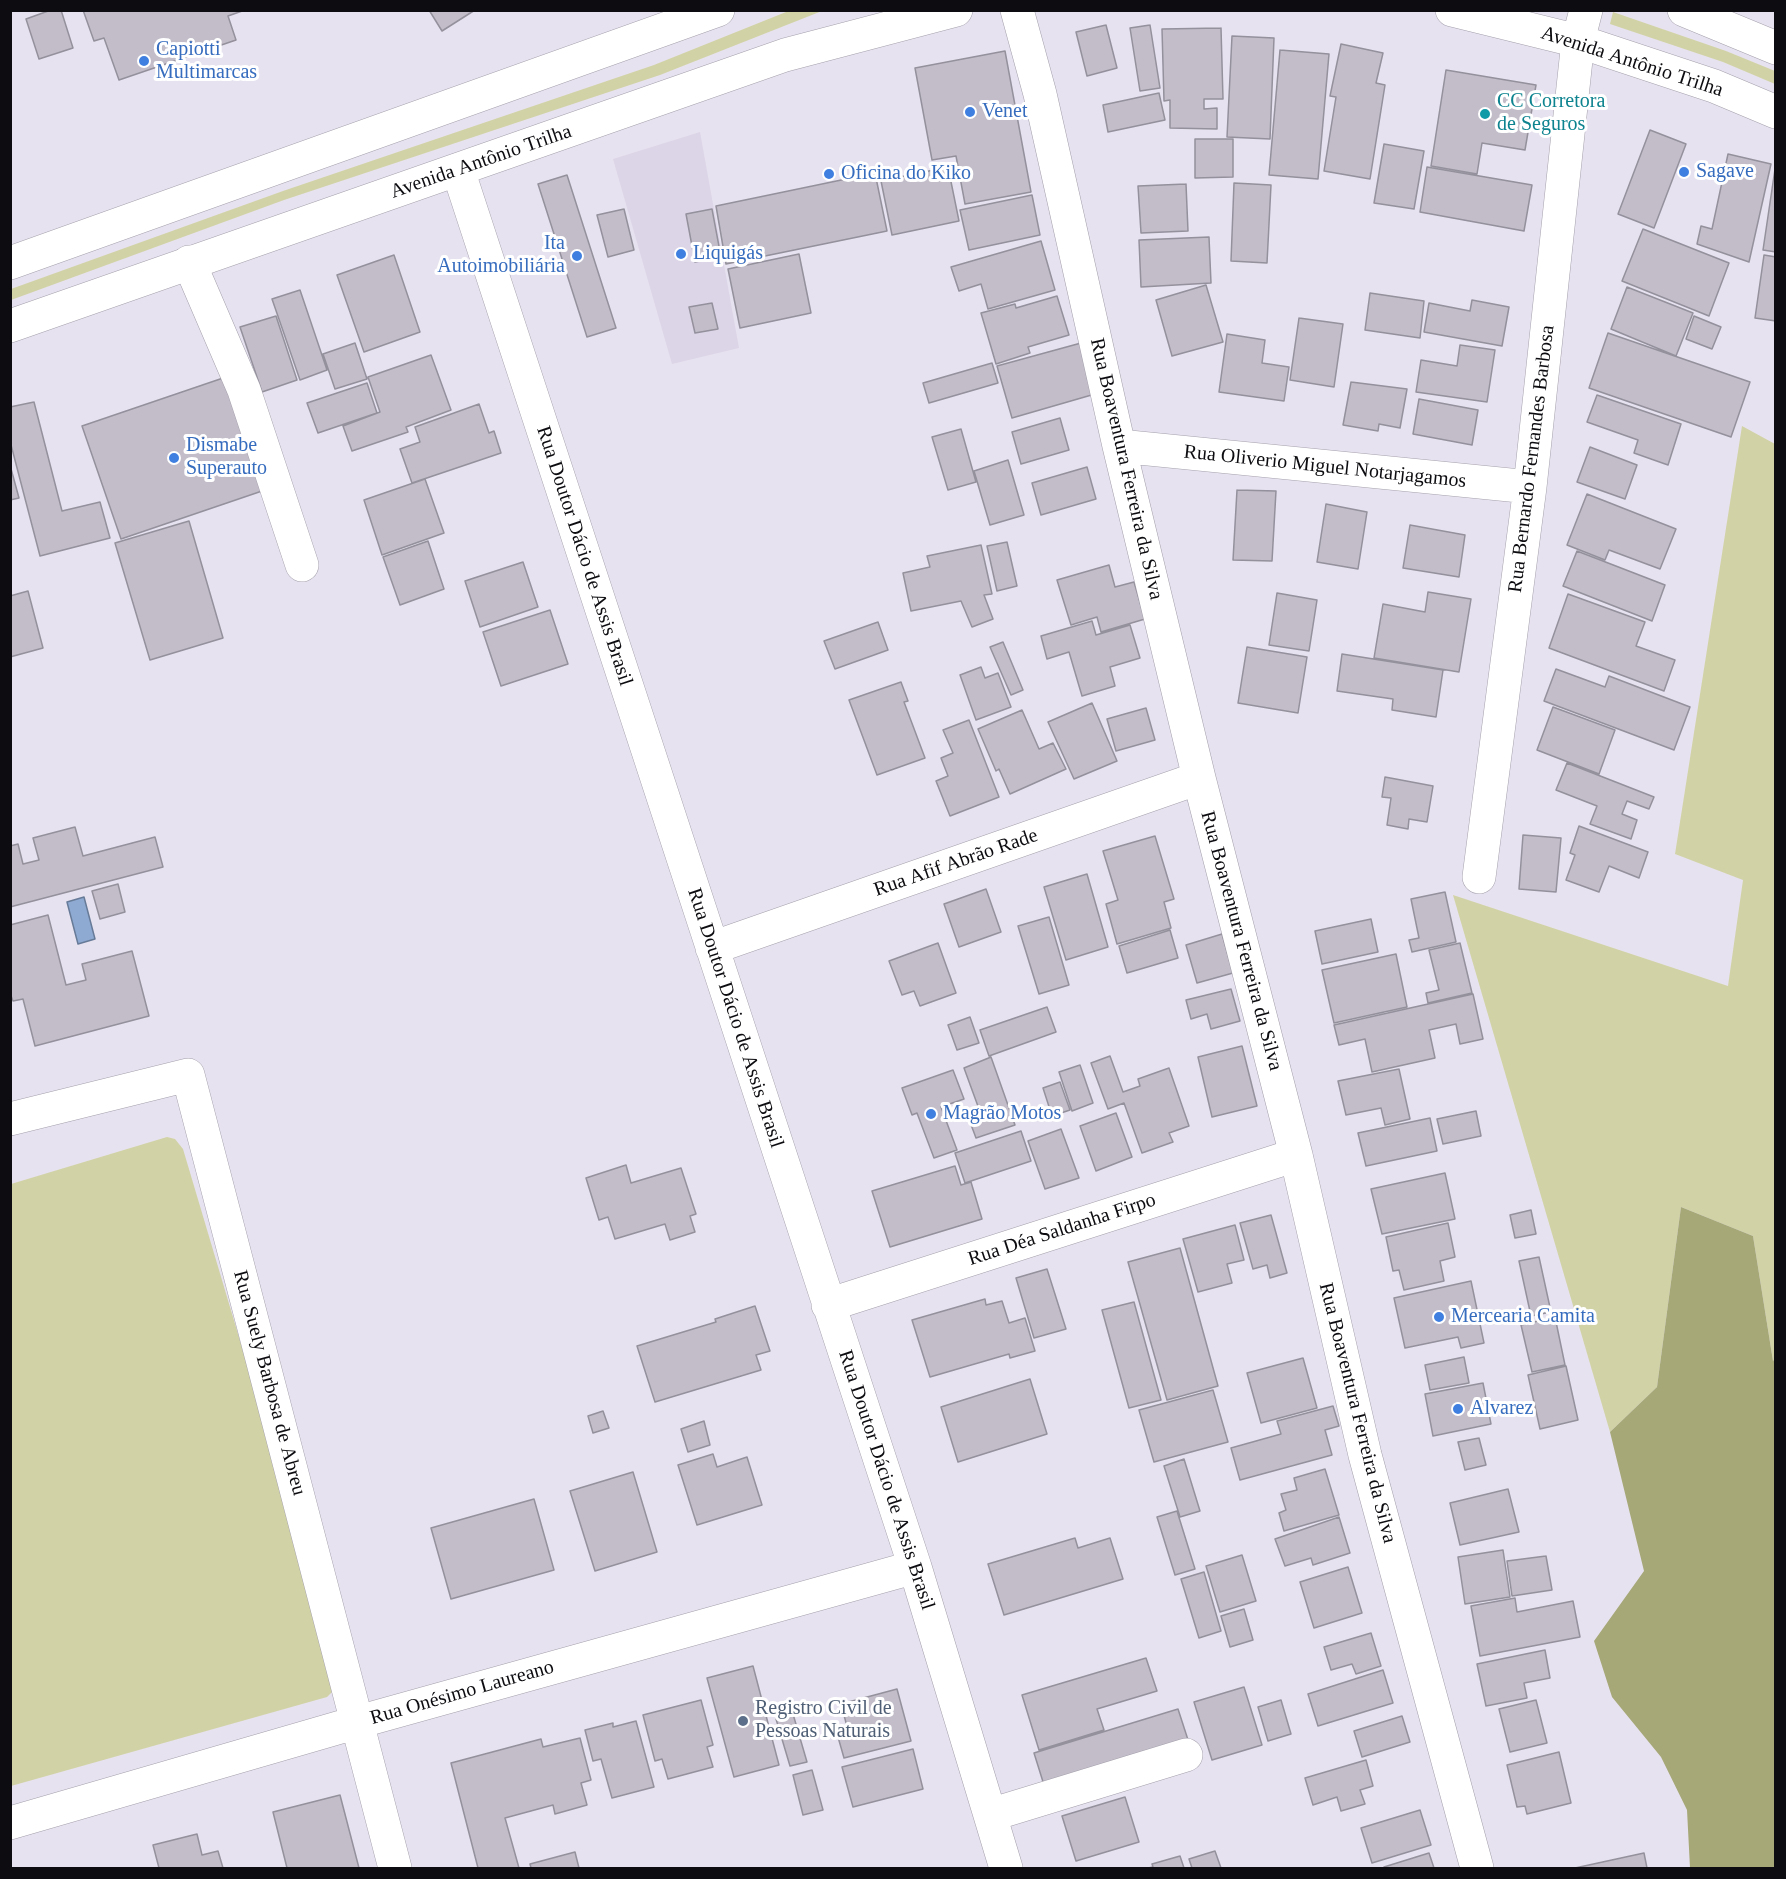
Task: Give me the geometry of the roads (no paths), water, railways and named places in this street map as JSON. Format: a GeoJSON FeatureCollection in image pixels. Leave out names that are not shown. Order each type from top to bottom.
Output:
{"type":"FeatureCollection","features":[{"type":"Feature","properties":{"kind":"street"},"geometry":{"type":"LineString","coordinates":[[10,263],[718,10]]}},
{"type":"Feature","properties":{"kind":"street","name":"Avenida Antônio Trilha"},"geometry":{"type":"LineString","coordinates":[[10,326],[785,55],[956,10]]}},
{"type":"Feature","properties":{"kind":"street","name":"Rua Boaventura Ferreira da Silva"},"geometry":{"type":"LineString","coordinates":[[1017,10],[1040,94],[1119,446],[1199,778],[1296,1155],[1365,1455],[1477,1869]]}},
{"type":"Feature","properties":{"kind":"street","name":"Avenida Antônio Trilha"},"geometry":{"type":"LineString","coordinates":[[1452,10],[1582,26],[1714,86],[1776,111]]}},
{"type":"Feature","properties":{"kind":"street"},"geometry":{"type":"LineString","coordinates":[[1687,11],[1775,46]]}},
{"type":"Feature","properties":{"kind":"street","name":"Rua Bernardo Fernandes Barbosa"},"geometry":{"type":"LineString","coordinates":[[1479,877],[1530,487],[1582,26]]}},
{"type":"Feature","properties":{"kind":"street","name":"Rua Doutor Dácio de Assis Brasil"},"geometry":{"type":"LineString","coordinates":[[458,170],[915,1567],[1006,1869]]}},
{"type":"Feature","properties":{"kind":"street"},"geometry":{"type":"LineString","coordinates":[[189,262],[244,390],[302,565]]}},
{"type":"Feature","properties":{"kind":"street","name":"Rua Oliverio Miguel Notarjagamos"},"geometry":{"type":"LineString","coordinates":[[1119,446],[1530,487]]}},
{"type":"Feature","properties":{"kind":"street","name":"Rua Afif Abrão Rade"},"geometry":{"type":"LineString","coordinates":[[712,948],[1199,778]]}},
{"type":"Feature","properties":{"kind":"street","name":"Rua Suely Barbosa de Abreu"},"geometry":{"type":"LineString","coordinates":[[10,1119],[188,1075],[395,1869]]}},
{"type":"Feature","properties":{"kind":"street","name":"Rua Déa Saldanha Firpo"},"geometry":{"type":"LineString","coordinates":[[828,1305],[1296,1155]]}},
{"type":"Feature","properties":{"kind":"street","name":"Rua Onésimo Laureano"},"geometry":{"type":"LineString","coordinates":[[10,1823],[358,1722],[915,1567]]}},
{"type":"Feature","properties":{"kind":"street"},"geometry":{"type":"LineString","coordinates":[[990,1815],[1185,1755]]}},
{"type":"Feature","properties":{"kind":"water"},"geometry":{"type":"Polygon","coordinates":[[[84,897],[95,939],[78,944],[67,902],[84,897]]]}},
{"type":"Feature","properties":{"kind":"place","name":"Capiotti Multimarcas"},"geometry":{"type":"Point","coordinates":[144,61]}},
{"type":"Feature","properties":{"kind":"place","name":"Venet"},"geometry":{"type":"Point","coordinates":[970,112]}},
{"type":"Feature","properties":{"kind":"place","name":"CC Corretora de Seguros"},"geometry":{"type":"Point","coordinates":[1485,114]}},
{"type":"Feature","properties":{"kind":"place","name":"Sagave"},"geometry":{"type":"Point","coordinates":[1684,172]}},
{"type":"Feature","properties":{"kind":"place","name":"Oficina do Kiko"},"geometry":{"type":"Point","coordinates":[829,174]}},
{"type":"Feature","properties":{"kind":"place","name":"Liquigás"},"geometry":{"type":"Point","coordinates":[681,254]}},
{"type":"Feature","properties":{"kind":"place","name":"Ita Autoimobiliária"},"geometry":{"type":"Point","coordinates":[577,256]}},
{"type":"Feature","properties":{"kind":"place","name":"Dismabe Superauto"},"geometry":{"type":"Point","coordinates":[174,458]}},
{"type":"Feature","properties":{"kind":"place","name":"Magrão Motos"},"geometry":{"type":"Point","coordinates":[931,1114]}},
{"type":"Feature","properties":{"kind":"place","name":"Mercearia Camita"},"geometry":{"type":"Point","coordinates":[1439,1317]}},
{"type":"Feature","properties":{"kind":"place","name":"Alvarez"},"geometry":{"type":"Point","coordinates":[1458,1409]}},
{"type":"Feature","properties":{"kind":"place","name":"Registro Civil de Pessoas Naturais"},"geometry":{"type":"Point","coordinates":[743,1721]}}]}
